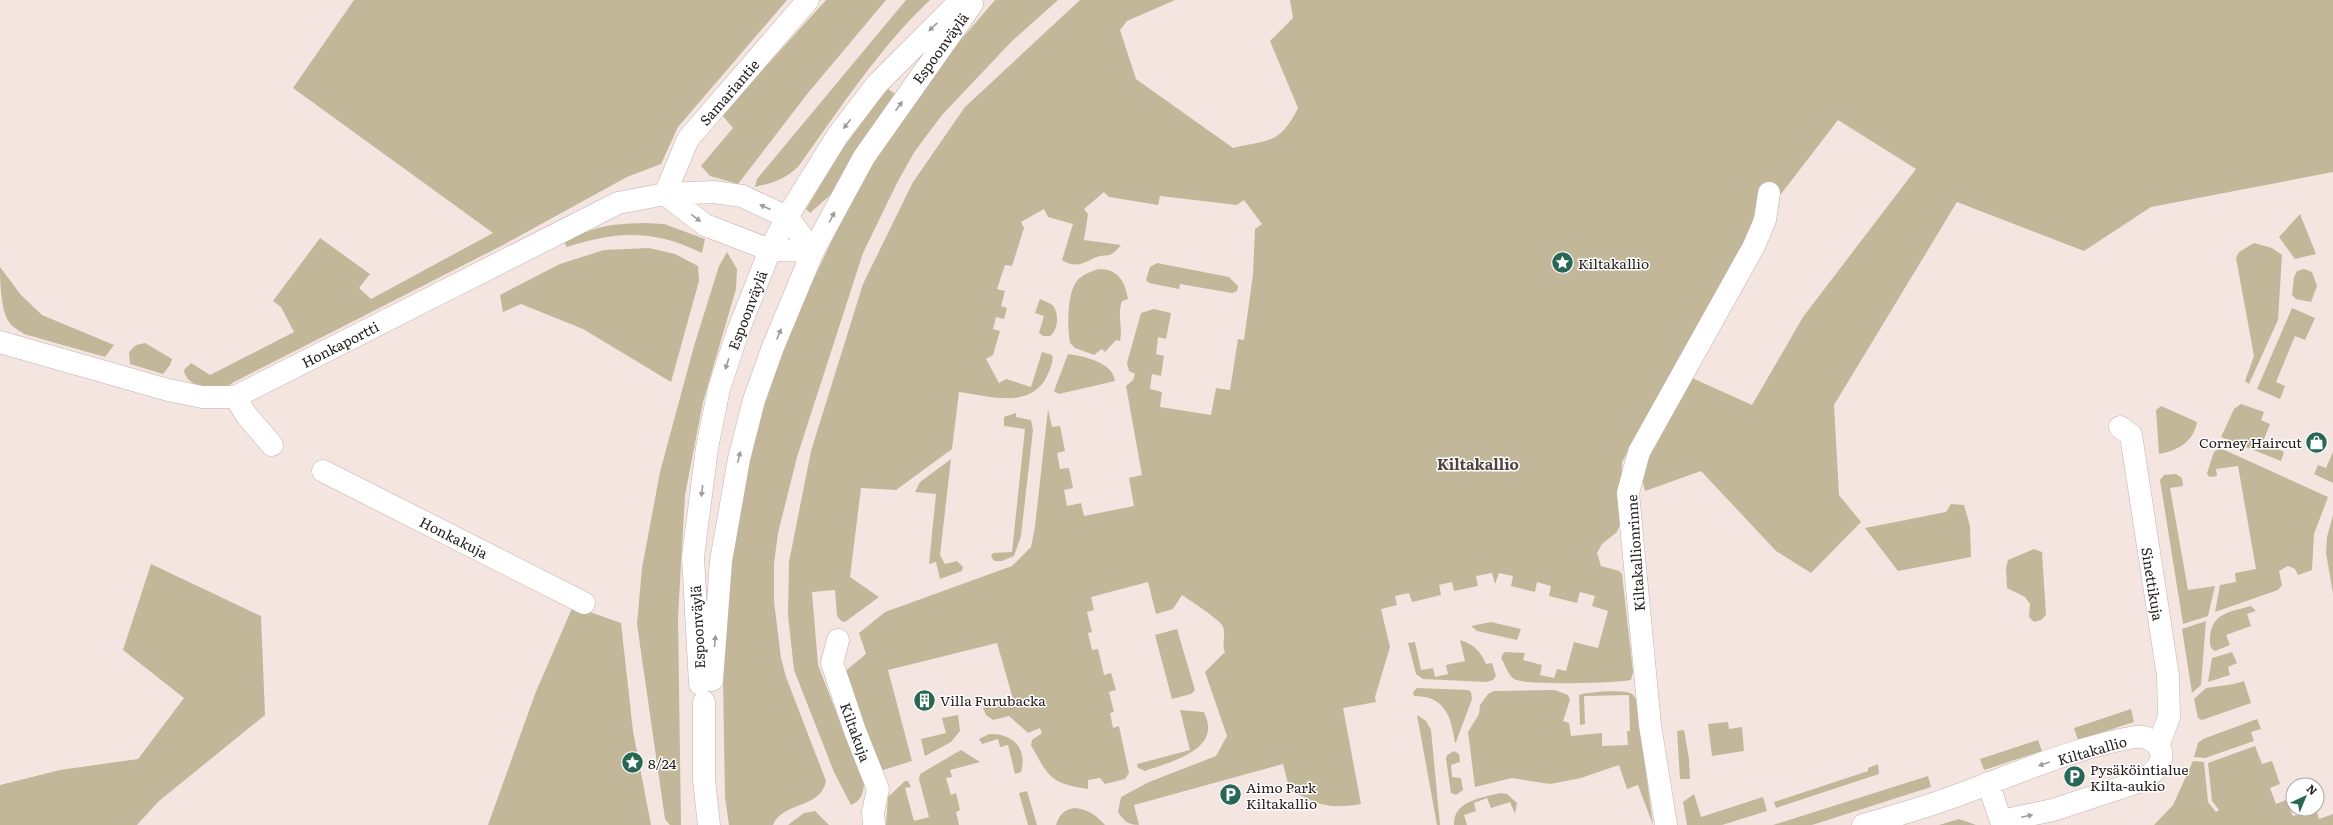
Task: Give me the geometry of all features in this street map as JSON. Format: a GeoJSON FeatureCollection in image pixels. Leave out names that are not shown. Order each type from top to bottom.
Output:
{"type":"FeatureCollection","features":[{"type":"Feature","properties":{"kind":"street","name":"Samariantie"},"geometry":{"type":"LineString","coordinates":[[665,194],[688,138],[808,0]]}},
{"type":"Feature","properties":{"kind":"street","name":"Espoonväylä"},"geometry":{"type":"LineString","coordinates":[[709,825],[704,780],[705,689],[693,557],[707,448],[721,382],[738,331],[770,250],[787,217],[838,135],[877,84],[961,0]]}},
{"type":"Feature","properties":{"kind":"street","name":"Espoonväylä"},"geometry":{"type":"LineString","coordinates":[[705,689],[721,561],[739,459],[761,380],[813,251],[864,157],[975,0]]}},
{"type":"Feature","properties":{"kind":"street","name":"Honkaportti"},"geometry":{"type":"LineString","coordinates":[[0,342],[168,390],[202,397],[235,398],[618,203],[665,194],[714,192],[742,196],[787,217],[813,251]]}},
{"type":"Feature","properties":{"kind":"street","name":"Kiltakallionrinne"},"geometry":{"type":"LineString","coordinates":[[1666,825],[1650,725],[1628,493],[1639,452],[1754,246],[1765,220],[1769,193]]}},
{"type":"Feature","properties":{"kind":"street"},"geometry":{"type":"LineString","coordinates":[[665,194],[705,224],[770,250],[813,251]]}},
{"type":"Feature","properties":{"kind":"street"},"geometry":{"type":"LineString","coordinates":[[235,398],[247,416],[272,445]]}},
{"type":"Feature","properties":{"kind":"street","name":"Sinettikuja"},"geometry":{"type":"LineString","coordinates":[[2120,427],[2131,435],[2168,676],[2169,717],[2158,746]]}},
{"type":"Feature","properties":{"kind":"street","name":"Honkakuja"},"geometry":{"type":"LineString","coordinates":[[323,471],[584,603]]}},
{"type":"Feature","properties":{"kind":"street","name":"Kiltakuja"},"geometry":{"type":"LineString","coordinates":[[838,640],[832,663],[854,730],[878,789],[873,812],[874,825]]}},
{"type":"Feature","properties":{"kind":"street","name":"Kiltakallio"},"geometry":{"type":"LineString","coordinates":[[1863,825],[1946,800],[1988,783],[2085,750],[2136,737],[2150,740],[2158,746]]}},
{"type":"Feature","properties":{"kind":"street"},"geometry":{"type":"LineString","coordinates":[[1988,783],[2001,823],[2052,810],[2138,782],[2158,766],[2161,758],[2158,746]]}},
{"type":"Feature","properties":{"kind":"shaded area"},"geometry":{"type":"Polygon","coordinates":[[[354,0],[787,0],[678,127],[661,164],[627,177],[505,244],[226,387],[212,389],[199,386],[189,380],[185,375],[184,370],[191,363],[210,375],[294,332],[281,307],[273,301],[320,238],[370,274],[359,288],[371,299],[493,233],[293,88],[354,0]]]}},
{"type":"Feature","properties":{"kind":"shaded area"},"geometry":{"type":"Polygon","coordinates":[[[826,0],[886,0],[808,93],[738,184],[710,176],[701,166],[733,128],[722,115],[826,0]]]}},
{"type":"Feature","properties":{"kind":"shaded area"},"geometry":{"type":"Polygon","coordinates":[[[906,0],[930,0],[894,38],[860,80],[798,167],[788,175],[778,180],[755,187],[757,179],[906,0]]]}},
{"type":"Feature","properties":{"kind":"shaded area"},"geometry":{"type":"Polygon","coordinates":[[[995,0],[1058,0],[1012,41],[942,115],[915,151],[898,181],[863,253],[797,457],[778,533],[774,564],[774,601],[781,658],[786,677],[826,781],[823,790],[817,796],[810,801],[785,812],[778,817],[773,825],[729,825],[725,797],[723,677],[729,559],[753,439],[791,327],[851,200],[905,112],[953,49],[995,0]]]}},
{"type":"Feature","properties":{"kind":"shaded area"},"geometry":{"type":"Polygon","coordinates":[[[1080,0],[1175,0],[1127,21],[1120,30],[1136,79],[1233,148],[1265,141],[1279,134],[1292,120],[1298,108],[1270,41],[1293,18],[1290,0],[2333,0],[2333,172],[2151,207],[2084,251],[1957,202],[1834,405],[1839,495],[1861,522],[1811,573],[1776,551],[1701,471],[1645,491],[1640,469],[1690,377],[1752,405],[1803,317],[1916,169],[1838,120],[1781,194],[1762,188],[1749,233],[1622,462],[1621,522],[1617,532],[1602,544],[1597,553],[1601,566],[1619,571],[1622,574],[1633,672],[1631,680],[1571,683],[1534,683],[1521,681],[1512,677],[1501,658],[1504,652],[1525,653],[1523,660],[1542,665],[1540,675],[1554,678],[1557,669],[1566,671],[1574,642],[1598,648],[1608,611],[1592,606],[1595,596],[1580,592],[1577,603],[1549,596],[1551,586],[1537,582],[1535,592],[1511,586],[1513,576],[1499,573],[1495,584],[1492,573],[1476,576],[1478,586],[1454,591],[1452,582],[1439,585],[1441,595],[1412,602],[1409,593],[1395,596],[1397,605],[1381,609],[1390,647],[1375,697],[1376,702],[1343,708],[1361,804],[1329,806],[1316,803],[1290,791],[1283,764],[1134,805],[1139,825],[1127,822],[1118,812],[1121,797],[1149,782],[1216,756],[1227,736],[1205,672],[1225,652],[1223,628],[1215,618],[1182,595],[1173,609],[1156,614],[1148,582],[1091,597],[1094,610],[1087,612],[1092,632],[1088,633],[1092,650],[1098,649],[1104,675],[1111,673],[1116,690],[1109,692],[1114,712],[1110,713],[1113,728],[1119,726],[1129,773],[1125,779],[1105,784],[1100,778],[1088,780],[1088,789],[1075,787],[1058,781],[1052,777],[1042,765],[1031,745],[1032,740],[1042,733],[1040,728],[1028,733],[1009,716],[993,720],[986,715],[983,708],[1013,699],[997,643],[888,670],[912,761],[883,770],[865,738],[843,673],[866,654],[859,633],[885,612],[1012,566],[1031,547],[1035,527],[1048,409],[1052,427],[1060,426],[1065,451],[1057,453],[1060,469],[1069,468],[1073,488],[1064,490],[1067,506],[1081,503],[1084,516],[1134,506],[1129,478],[1142,475],[1126,386],[1133,380],[1135,374],[1129,371],[1127,363],[1141,313],[1154,309],[1171,313],[1166,339],[1158,337],[1156,354],[1164,356],[1161,376],[1152,374],[1150,389],[1162,392],[1160,407],[1211,415],[1216,388],[1230,390],[1238,339],[1244,340],[1253,274],[1255,229],[1262,224],[1244,200],[1237,205],[1160,196],[1158,205],[1109,197],[1104,192],[1084,209],[1088,214],[1084,240],[1121,245],[1110,255],[1099,256],[1078,264],[1071,264],[1062,260],[1073,224],[1048,217],[1044,209],[1021,222],[1024,228],[1012,266],[1005,265],[997,289],[1005,291],[1001,306],[1007,308],[1004,319],[996,317],[993,329],[1000,331],[993,355],[986,359],[999,383],[1006,379],[1031,387],[1042,352],[1052,355],[1052,363],[1047,376],[1040,387],[1031,393],[1020,397],[995,398],[959,392],[952,449],[896,490],[861,488],[850,577],[879,597],[845,622],[841,621],[837,616],[835,590],[812,592],[818,665],[864,784],[861,797],[851,805],[834,772],[794,670],[788,615],[789,562],[811,451],[863,284],[913,182],[965,107],[1080,0]]]}},
{"type":"Feature","properties":{"kind":"shaded area"},"geometry":{"type":"Polygon","coordinates":[[[887,88],[895,94],[836,190],[810,213],[806,209],[843,148],[887,88]]]}},
{"type":"Feature","properties":{"kind":"shaded area"},"geometry":{"type":"Polygon","coordinates":[[[2300,214],[2316,254],[2295,259],[2279,237],[2300,214]]]}},
{"type":"Feature","properties":{"kind":"shaded area"},"geometry":{"type":"Polygon","coordinates":[[[644,223],[664,224],[705,239],[702,253],[684,245],[651,236],[635,235],[602,238],[567,247],[564,242],[585,232],[602,227],[644,223]]]}},
{"type":"Feature","properties":{"kind":"shaded area"},"geometry":{"type":"Polygon","coordinates":[[[2254,243],[2272,248],[2282,255],[2278,320],[2249,384],[2245,381],[2254,356],[2236,258],[2239,252],[2254,243]]]}},
{"type":"Feature","properties":{"kind":"shaded area"},"geometry":{"type":"Polygon","coordinates":[[[649,248],[675,254],[698,266],[699,281],[671,382],[583,329],[521,304],[503,312],[500,295],[560,264],[604,250],[649,248]]]}},
{"type":"Feature","properties":{"kind":"shaded area"},"geometry":{"type":"Polygon","coordinates":[[[727,252],[737,269],[736,289],[703,402],[685,495],[678,617],[681,825],[670,825],[665,819],[637,624],[642,568],[660,472],[694,346],[719,266],[727,252]]]}},
{"type":"Feature","properties":{"kind":"shaded area"},"geometry":{"type":"Polygon","coordinates":[[[1157,263],[1229,277],[1238,286],[1237,291],[1232,293],[1180,284],[1179,289],[1149,283],[1146,280],[1150,267],[1157,263]]]}},
{"type":"Feature","properties":{"kind":"shaded area"},"geometry":{"type":"Polygon","coordinates":[[[0,267],[21,295],[42,315],[114,345],[105,357],[24,334],[12,326],[4,311],[0,267]]]}},
{"type":"Feature","properties":{"kind":"shaded area"},"geometry":{"type":"Polygon","coordinates":[[[1099,269],[1112,271],[1120,278],[1125,287],[1128,299],[1122,301],[1121,306],[1120,341],[1116,340],[1105,352],[1102,349],[1094,355],[1075,348],[1070,343],[1068,328],[1069,310],[1071,294],[1077,281],[1084,275],[1099,269]]]}},
{"type":"Feature","properties":{"kind":"shaded area"},"geometry":{"type":"Polygon","coordinates":[[[2304,269],[2312,272],[2317,286],[2311,302],[2296,299],[2292,295],[2294,277],[2297,271],[2304,269]]]}},
{"type":"Feature","properties":{"kind":"shaded area"},"geometry":{"type":"Polygon","coordinates":[[[1040,299],[1051,304],[1056,310],[1057,322],[1055,330],[1050,336],[1043,336],[1039,333],[1044,316],[1035,313],[1040,299]]]}},
{"type":"Feature","properties":{"kind":"shaded area"},"geometry":{"type":"Polygon","coordinates":[[[2292,308],[2315,318],[2305,340],[2295,336],[2276,382],[2285,386],[2280,399],[2257,389],[2292,308]]]}},
{"type":"Feature","properties":{"kind":"shaded area"},"geometry":{"type":"Polygon","coordinates":[[[145,343],[172,359],[170,365],[163,374],[130,364],[129,352],[136,345],[145,343]]]}},
{"type":"Feature","properties":{"kind":"shaded area"},"geometry":{"type":"Polygon","coordinates":[[[1068,354],[1089,358],[1103,365],[1113,374],[1115,381],[1059,394],[1054,391],[1068,354]]]}},
{"type":"Feature","properties":{"kind":"shaded area"},"geometry":{"type":"Polygon","coordinates":[[[2241,404],[2264,412],[2261,420],[2270,424],[2263,442],[2284,452],[2281,461],[2221,437],[2234,409],[2241,404]]]}},
{"type":"Feature","properties":{"kind":"shaded area"},"geometry":{"type":"Polygon","coordinates":[[[2161,406],[2197,422],[2189,440],[2179,448],[2159,454],[2156,410],[2161,406]]]}},
{"type":"Feature","properties":{"kind":"shaded area"},"geometry":{"type":"Polygon","coordinates":[[[1016,413],[1016,417],[1031,420],[1033,430],[1021,536],[1014,556],[1002,561],[994,561],[991,556],[993,553],[1012,552],[1025,429],[1004,426],[1004,417],[1016,413]]]}},
{"type":"Feature","properties":{"kind":"shaded area"},"geometry":{"type":"Polygon","coordinates":[[[2220,448],[2328,497],[2314,534],[2312,570],[2298,575],[2295,569],[2288,566],[2279,571],[2282,585],[2278,590],[2215,612],[2220,585],[2236,582],[2235,573],[2256,569],[2238,466],[2216,469],[2217,476],[2209,477],[2207,473],[2214,452],[2220,448]]]}},
{"type":"Feature","properties":{"kind":"shaded area"},"geometry":{"type":"Polygon","coordinates":[[[2333,452],[2333,483],[2314,474],[2318,465],[2326,468],[2333,452]]]}},
{"type":"Feature","properties":{"kind":"shaded area"},"geometry":{"type":"Polygon","coordinates":[[[951,459],[940,555],[945,564],[957,561],[963,567],[962,571],[940,579],[936,562],[929,564],[936,494],[915,492],[920,482],[951,459]]]}},
{"type":"Feature","properties":{"kind":"shaded area"},"geometry":{"type":"Polygon","coordinates":[[[2176,474],[2182,478],[2183,486],[2170,488],[2188,590],[2215,586],[2208,616],[2183,624],[2160,480],[2164,475],[2176,474]]]}},
{"type":"Feature","properties":{"kind":"shaded area"},"geometry":{"type":"Polygon","coordinates":[[[1951,504],[1964,505],[1970,526],[1971,557],[1898,571],[1865,528],[1946,512],[1951,504]]]}},
{"type":"Feature","properties":{"kind":"shaded area"},"geometry":{"type":"Polygon","coordinates":[[[2333,515],[2333,594],[2326,553],[2327,537],[2333,515]]]}},
{"type":"Feature","properties":{"kind":"shaded area"},"geometry":{"type":"Polygon","coordinates":[[[2034,549],[2042,552],[2046,615],[2041,620],[2034,622],[2029,617],[2030,604],[2025,597],[2007,588],[2006,568],[2008,560],[2034,549]]]}},
{"type":"Feature","properties":{"kind":"shaded area"},"geometry":{"type":"Polygon","coordinates":[[[151,564],[261,616],[265,715],[159,801],[137,825],[0,825],[0,785],[60,770],[138,759],[184,698],[123,650],[151,564]]]}},
{"type":"Feature","properties":{"kind":"shaded area"},"geometry":{"type":"Polygon","coordinates":[[[573,606],[621,623],[633,731],[651,825],[488,825],[535,694],[573,606]]]}},
{"type":"Feature","properties":{"kind":"shaded area"},"geometry":{"type":"Polygon","coordinates":[[[2251,606],[2256,611],[2247,614],[2251,626],[2226,635],[2230,645],[2215,651],[2213,650],[2210,645],[2210,637],[2214,622],[2224,614],[2251,606]]]}},
{"type":"Feature","properties":{"kind":"shaded area"},"geometry":{"type":"Polygon","coordinates":[[[2206,621],[2201,685],[2192,693],[2182,629],[2206,621]]]}},
{"type":"Feature","properties":{"kind":"shaded area"},"geometry":{"type":"Polygon","coordinates":[[[1491,622],[1521,629],[1517,640],[1477,631],[1471,626],[1491,622]]]}},
{"type":"Feature","properties":{"kind":"shaded area"},"geometry":{"type":"Polygon","coordinates":[[[1177,629],[1195,690],[1191,694],[1172,699],[1155,635],[1177,629]]]}},
{"type":"Feature","properties":{"kind":"shaded area"},"geometry":{"type":"Polygon","coordinates":[[[1460,640],[1476,649],[1486,664],[1492,663],[1496,676],[1493,680],[1486,682],[1423,679],[1416,674],[1408,643],[1415,642],[1421,670],[1433,668],[1435,677],[1448,674],[1446,665],[1465,661],[1460,640]]]}},
{"type":"Feature","properties":{"kind":"shaded area"},"geometry":{"type":"Polygon","coordinates":[[[2232,652],[2237,663],[2228,667],[2230,675],[2208,682],[2212,658],[2232,652]]]}},
{"type":"Feature","properties":{"kind":"shaded area"},"geometry":{"type":"Polygon","coordinates":[[[2244,681],[2251,703],[2202,720],[2198,718],[2194,699],[2206,688],[2244,681]]]}},
{"type":"Feature","properties":{"kind":"shaded area"},"geometry":{"type":"Polygon","coordinates":[[[1417,688],[1468,690],[1471,692],[1472,699],[1455,743],[1451,724],[1445,709],[1433,700],[1414,696],[1413,692],[1417,688]]]}},
{"type":"Feature","properties":{"kind":"shaded area"},"geometry":{"type":"Polygon","coordinates":[[[1555,690],[1568,695],[1570,700],[1563,721],[1569,723],[1571,736],[1602,733],[1602,746],[1628,745],[1627,731],[1630,731],[1629,695],[1584,696],[1585,724],[1580,725],[1579,695],[1614,691],[1628,692],[1634,696],[1636,699],[1653,825],[1638,785],[1627,789],[1619,765],[1581,778],[1550,784],[1512,778],[1475,787],[1468,732],[1479,714],[1480,705],[1488,694],[1494,691],[1555,690]]]}},
{"type":"Feature","properties":{"kind":"shaded area"},"geometry":{"type":"Polygon","coordinates":[[[2131,709],[2134,722],[2078,740],[2074,728],[2131,709]]]}},
{"type":"Feature","properties":{"kind":"shaded area"},"geometry":{"type":"Polygon","coordinates":[[[1180,710],[1204,712],[1208,730],[1200,746],[1183,757],[1145,771],[1138,768],[1137,764],[1190,750],[1180,710]]]}},
{"type":"Feature","properties":{"kind":"shaded area"},"geometry":{"type":"Polygon","coordinates":[[[958,715],[960,731],[951,742],[925,756],[921,739],[946,733],[942,718],[958,715]]]}},
{"type":"Feature","properties":{"kind":"shaded area"},"geometry":{"type":"Polygon","coordinates":[[[1417,715],[1426,721],[1431,730],[1440,825],[1437,825],[1417,715]]]}},
{"type":"Feature","properties":{"kind":"shaded area"},"geometry":{"type":"Polygon","coordinates":[[[2257,719],[2261,729],[2251,732],[2254,741],[2205,758],[2194,757],[2198,743],[2203,739],[2257,719]]]}},
{"type":"Feature","properties":{"kind":"shaded area"},"geometry":{"type":"Polygon","coordinates":[[[1728,722],[1729,729],[1742,727],[1744,751],[1712,756],[1708,724],[1728,722]]]}},
{"type":"Feature","properties":{"kind":"shaded area"},"geometry":{"type":"Polygon","coordinates":[[[1684,730],[1689,759],[1690,779],[1680,779],[1677,731],[1684,730]]]}},
{"type":"Feature","properties":{"kind":"shaded area"},"geometry":{"type":"Polygon","coordinates":[[[989,734],[1005,736],[1016,744],[1020,749],[1022,756],[1023,763],[1021,772],[1015,774],[1008,745],[1000,747],[998,739],[982,744],[979,739],[989,734]]]}},
{"type":"Feature","properties":{"kind":"shaded area"},"geometry":{"type":"Polygon","coordinates":[[[2038,740],[2042,751],[1984,770],[1980,759],[2038,740]]]}},
{"type":"Feature","properties":{"kind":"shaded area"},"geometry":{"type":"Polygon","coordinates":[[[2255,746],[2262,764],[2272,761],[2280,784],[2270,788],[2276,804],[2285,800],[2285,817],[2318,817],[2319,819],[2333,814],[2333,825],[2154,825],[2173,805],[2193,761],[2204,762],[2208,802],[2216,812],[2219,810],[2212,801],[2208,763],[2255,746]]]}},
{"type":"Feature","properties":{"kind":"shaded area"},"geometry":{"type":"Polygon","coordinates":[[[961,750],[980,762],[950,770],[952,777],[946,778],[951,795],[956,793],[960,810],[956,812],[959,825],[886,825],[888,797],[905,781],[908,781],[911,787],[905,788],[914,821],[929,817],[919,779],[920,774],[961,750]]]}},
{"type":"Feature","properties":{"kind":"shaded area"},"geometry":{"type":"Polygon","coordinates":[[[1454,751],[1459,754],[1460,762],[1451,765],[1452,777],[1461,778],[1463,790],[1456,795],[1451,793],[1446,759],[1447,755],[1454,751]]]}},
{"type":"Feature","properties":{"kind":"shaded area"},"geometry":{"type":"Polygon","coordinates":[[[1878,764],[1879,774],[1776,808],[1774,802],[1868,771],[1868,768],[1878,764]]]}},
{"type":"Feature","properties":{"kind":"shaded area"},"geometry":{"type":"Polygon","coordinates":[[[1928,776],[1931,787],[1812,825],[1773,825],[1928,776]]]}},
{"type":"Feature","properties":{"kind":"shaded area"},"geometry":{"type":"Polygon","coordinates":[[[1027,791],[1037,825],[1028,825],[1019,793],[1027,791]]]}},
{"type":"Feature","properties":{"kind":"shaded area"},"geometry":{"type":"Polygon","coordinates":[[[1500,793],[1507,794],[1517,803],[1515,814],[1510,802],[1491,808],[1487,798],[1474,803],[1476,811],[1464,815],[1467,825],[1454,825],[1455,817],[1463,806],[1477,799],[1500,793]]]}},
{"type":"Feature","properties":{"kind":"shaded area"},"geometry":{"type":"Polygon","coordinates":[[[1694,794],[1701,817],[1763,797],[1767,811],[1722,825],[1687,825],[1683,802],[1694,794]]]}},
{"type":"Feature","properties":{"kind":"shaded area"},"geometry":{"type":"Polygon","coordinates":[[[1074,808],[1091,813],[1105,825],[1056,825],[1062,814],[1067,810],[1074,808]]]}},
{"type":"Feature","properties":{"kind":"shaded area"},"geometry":{"type":"Polygon","coordinates":[[[815,811],[829,825],[788,825],[804,813],[815,811]]]}},
{"type":"Feature","properties":{"kind":"shaded area"},"geometry":{"type":"Polygon","coordinates":[[[1959,819],[1976,825],[1939,825],[1959,819]]]}},
{"type":"Feature","properties":{"kind":"place","name":"Kiltakallio"},"geometry":{"type":"Point","coordinates":[1562,263]}},
{"type":"Feature","properties":{"kind":"place","name":"Corney Haircut"},"geometry":{"type":"Point","coordinates":[2317,442]}},
{"type":"Feature","properties":{"kind":"place","name":"Villa Furubacka"},"geometry":{"type":"Point","coordinates":[925,700]}},
{"type":"Feature","properties":{"kind":"place","name":"8/24"},"geometry":{"type":"Point","coordinates":[632,763]}},
{"type":"Feature","properties":{"kind":"place","name":"Pysäköintialue Kilta-aukio"},"geometry":{"type":"Point","coordinates":[2075,777]}},
{"type":"Feature","properties":{"kind":"place","name":"Aimo Park Kiltakallio"},"geometry":{"type":"Point","coordinates":[1231,795]}},
{"type":"Feature","properties":{"kind":"district","name":"Kiltakallio"},"geometry":{"type":"Point","coordinates":[1478,463]}}]}
